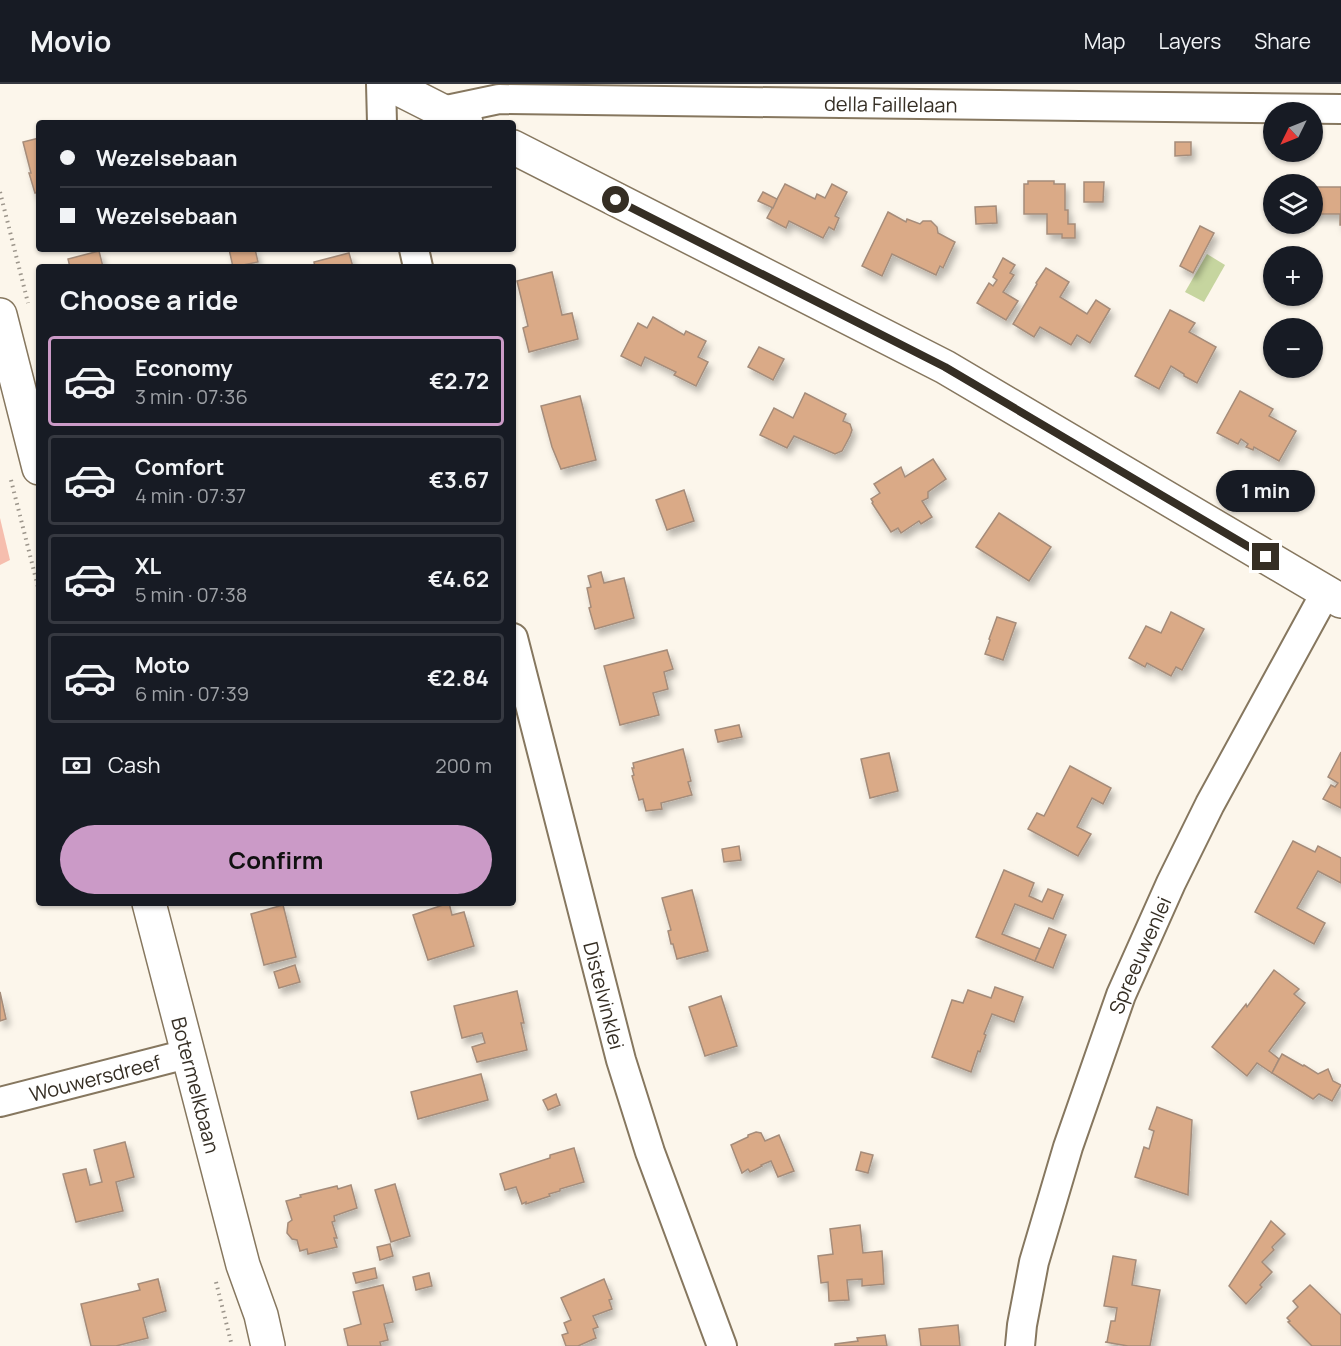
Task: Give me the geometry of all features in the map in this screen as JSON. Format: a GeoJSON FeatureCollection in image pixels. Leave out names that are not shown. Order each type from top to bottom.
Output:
{"type":"FeatureCollection","features":[{"type":"Feature","properties":{"kind":"street"},"geometry":{"type":"LineString","coordinates":[[381,84],[382,120]]}},
{"type":"Feature","properties":{"kind":"street"},"geometry":{"type":"LineString","coordinates":[[389,84],[454,117]]}},
{"type":"Feature","properties":{"kind":"street","name":"della Faillelaan"},"geometry":{"type":"LineString","coordinates":[[454,117],[499,99],[1341,109]]}},
{"type":"Feature","properties":{"kind":"street"},"geometry":{"type":"LineString","coordinates":[[516,149],[945,367],[1333,596]]}},
{"type":"Feature","properties":{"kind":"street"},"geometry":{"type":"LineString","coordinates":[[14,309],[24,470]]}},
{"type":"Feature","properties":{"kind":"street","name":"Spreeuwenlei"},"geometry":{"type":"LineString","coordinates":[[1020,1346],[1034,1262],[1068,1147],[1121,995],[1171,883],[1210,804],[1333,596]]}},
{"type":"Feature","properties":{"kind":"street","name":"Distelvinklei"},"geometry":{"type":"LineString","coordinates":[[516,650],[621,1060],[650,1152],[722,1346]]}},
{"type":"Feature","properties":{"kind":"street","name":"Botermelkbaan"},"geometry":{"type":"LineString","coordinates":[[150,906],[243,1265],[261,1315],[268,1346]]}},
{"type":"Feature","properties":{"kind":"street","name":"Wouwersdreef"},"geometry":{"type":"LineString","coordinates":[[0,1102],[188,1054]]}},
{"type":"Feature","properties":{"kind":"street","name":"Botermelkbaan"},"geometry":{"type":"LineString","coordinates":[[243,1265],[249,1318],[256,1346]]}},
{"type":"Feature","properties":{"kind":"path"},"geometry":{"type":"LineString","coordinates":[[0,192],[14,309]]}},
{"type":"Feature","properties":{"kind":"path"},"geometry":{"type":"LineString","coordinates":[[24,470],[36,567]]}},
{"type":"Feature","properties":{"kind":"shaded area"},"geometry":{"type":"Polygon","coordinates":[[[1207,254],[1225,265],[1204,302],[1185,292],[1207,254]]]}},
{"type":"Feature","properties":{"kind":"shaded area"},"geometry":{"type":"Polygon","coordinates":[[[0,518],[10,560],[0,565],[0,518]]]}},
{"type":"Feature","properties":{"kind":"building"},"geometry":{"type":"Polygon","coordinates":[[[36,139],[35,193],[29,173],[31,173],[23,142],[36,139]]]}},
{"type":"Feature","properties":{"kind":"building"},"geometry":{"type":"Polygon","coordinates":[[[1175,142],[1191,142],[1191,155],[1175,156],[1175,142]]]}},
{"type":"Feature","properties":{"kind":"building"},"geometry":{"type":"Polygon","coordinates":[[[1028,181],[1054,181],[1054,184],[1065,184],[1065,210],[1068,210],[1068,224],[1075,224],[1075,238],[1062,238],[1062,234],[1047,234],[1047,214],[1024,214],[1024,184],[1028,184],[1028,181]]]}},
{"type":"Feature","properties":{"kind":"building"},"geometry":{"type":"Polygon","coordinates":[[[1084,182],[1104,182],[1103,202],[1084,202],[1084,182]]]}},
{"type":"Feature","properties":{"kind":"building"},"geometry":{"type":"Polygon","coordinates":[[[785,184],[815,199],[817,194],[825,198],[832,184],[847,192],[835,216],[839,218],[834,230],[829,227],[823,238],[789,221],[786,228],[767,218],[785,184]]]}},
{"type":"Feature","properties":{"kind":"building"},"geometry":{"type":"Polygon","coordinates":[[[1323,187],[1341,187],[1341,225],[1340,214],[1323,214],[1323,187]]]}},
{"type":"Feature","properties":{"kind":"building"},"geometry":{"type":"Polygon","coordinates":[[[763,192],[777,199],[773,208],[758,201],[763,192]]]}},
{"type":"Feature","properties":{"kind":"building"},"geometry":{"type":"Polygon","coordinates":[[[996,206],[997,223],[976,224],[975,207],[996,206]]]}},
{"type":"Feature","properties":{"kind":"building"},"geometry":{"type":"Polygon","coordinates":[[[888,212],[906,222],[907,219],[920,224],[923,221],[931,221],[937,227],[938,233],[955,242],[943,268],[940,266],[936,275],[892,254],[882,276],[862,266],[888,212]]]}},
{"type":"Feature","properties":{"kind":"building"},"geometry":{"type":"Polygon","coordinates":[[[1200,226],[1214,233],[1193,273],[1180,266],[1200,226]]]}},
{"type":"Feature","properties":{"kind":"building"},"geometry":{"type":"Polygon","coordinates":[[[99,252],[102,264],[69,264],[68,259],[99,252]]]}},
{"type":"Feature","properties":{"kind":"building"},"geometry":{"type":"Polygon","coordinates":[[[230,252],[256,252],[258,262],[232,264],[230,252]]]}},
{"type":"Feature","properties":{"kind":"building"},"geometry":{"type":"Polygon","coordinates":[[[349,253],[352,264],[314,264],[314,262],[349,253]]]}},
{"type":"Feature","properties":{"kind":"building"},"geometry":{"type":"Polygon","coordinates":[[[1003,258],[1015,265],[1010,273],[1014,275],[1003,292],[1018,301],[1006,320],[977,303],[989,283],[993,286],[997,280],[993,277],[1003,258]]]}},
{"type":"Feature","properties":{"kind":"building"},"geometry":{"type":"Polygon","coordinates":[[[1046,268],[1069,282],[1060,297],[1087,314],[1096,300],[1110,309],[1090,343],[1077,335],[1071,345],[1040,327],[1034,337],[1013,324],[1046,268]]]}},
{"type":"Feature","properties":{"kind":"building"},"geometry":{"type":"Polygon","coordinates":[[[552,272],[562,315],[572,313],[578,339],[529,352],[523,328],[528,326],[517,281],[552,272]]]}},
{"type":"Feature","properties":{"kind":"building"},"geometry":{"type":"Polygon","coordinates":[[[1170,310],[1195,323],[1189,332],[1216,347],[1197,383],[1171,366],[1159,389],[1135,376],[1170,310]]]}},
{"type":"Feature","properties":{"kind":"building"},"geometry":{"type":"Polygon","coordinates":[[[653,317],[684,335],[686,331],[706,341],[698,357],[708,362],[696,386],[674,375],[676,372],[645,357],[641,366],[621,356],[638,323],[647,328],[653,317]]]}},
{"type":"Feature","properties":{"kind":"building"},"geometry":{"type":"Polygon","coordinates":[[[759,347],[784,359],[773,380],[748,367],[759,347]]]}},
{"type":"Feature","properties":{"kind":"building"},"geometry":{"type":"Polygon","coordinates":[[[1240,391],[1273,409],[1269,416],[1296,431],[1279,461],[1254,447],[1253,450],[1246,447],[1248,444],[1241,439],[1238,444],[1217,433],[1240,391]]]}},
{"type":"Feature","properties":{"kind":"building"},"geometry":{"type":"Polygon","coordinates":[[[805,393],[846,414],[843,421],[850,424],[852,430],[842,451],[835,454],[794,436],[787,448],[760,435],[774,408],[793,418],[805,393]]]}},
{"type":"Feature","properties":{"kind":"building"},"geometry":{"type":"Polygon","coordinates":[[[580,396],[596,460],[561,469],[552,447],[541,406],[580,396]]]}},
{"type":"Feature","properties":{"kind":"building"},"geometry":{"type":"Polygon","coordinates":[[[933,459],[946,479],[928,492],[928,498],[922,501],[932,517],[921,524],[919,521],[901,533],[898,528],[891,532],[872,503],[871,499],[880,493],[874,484],[901,467],[905,477],[933,459]]]}},
{"type":"Feature","properties":{"kind":"building"},"geometry":{"type":"Polygon","coordinates":[[[684,490],[694,521],[667,530],[656,500],[684,490]]]}},
{"type":"Feature","properties":{"kind":"building"},"geometry":{"type":"Polygon","coordinates":[[[999,513],[1051,547],[1029,581],[976,547],[999,513]]]}},
{"type":"Feature","properties":{"kind":"building"},"geometry":{"type":"Polygon","coordinates":[[[601,572],[604,583],[624,578],[634,618],[595,629],[589,608],[591,607],[587,588],[591,587],[588,576],[601,572]]]}},
{"type":"Feature","properties":{"kind":"building"},"geometry":{"type":"Polygon","coordinates":[[[1171,612],[1204,629],[1182,670],[1176,667],[1171,676],[1147,663],[1145,667],[1129,658],[1146,626],[1161,633],[1171,612]]]}},
{"type":"Feature","properties":{"kind":"building"},"geometry":{"type":"Polygon","coordinates":[[[997,617],[1016,623],[1003,660],[985,654],[997,617]]]}},
{"type":"Feature","properties":{"kind":"building"},"geometry":{"type":"Polygon","coordinates":[[[667,650],[673,669],[664,672],[668,689],[653,693],[659,715],[620,725],[604,666],[667,650]]]}},
{"type":"Feature","properties":{"kind":"building"},"geometry":{"type":"Polygon","coordinates":[[[739,725],[742,737],[718,742],[715,730],[739,725]]]}},
{"type":"Feature","properties":{"kind":"building"},"geometry":{"type":"Polygon","coordinates":[[[683,749],[692,795],[661,803],[662,809],[646,811],[643,799],[639,800],[632,776],[634,775],[633,763],[683,749]]]}},
{"type":"Feature","properties":{"kind":"building"},"geometry":{"type":"Polygon","coordinates":[[[1341,752],[1341,808],[1323,799],[1331,785],[1335,787],[1338,783],[1328,777],[1341,752]]]}},
{"type":"Feature","properties":{"kind":"building"},"geometry":{"type":"Polygon","coordinates":[[[889,753],[898,791],[870,798],[861,759],[889,753]]]}},
{"type":"Feature","properties":{"kind":"building"},"geometry":{"type":"Polygon","coordinates":[[[1070,766],[1111,788],[1103,804],[1092,798],[1077,827],[1091,834],[1078,856],[1028,829],[1037,813],[1044,816],[1070,766]]]}},
{"type":"Feature","properties":{"kind":"building"},"geometry":{"type":"Polygon","coordinates":[[[1293,841],[1315,852],[1318,846],[1341,858],[1341,883],[1318,871],[1297,908],[1325,923],[1314,944],[1255,912],[1293,841]]]}},
{"type":"Feature","properties":{"kind":"building"},"geometry":{"type":"Polygon","coordinates":[[[739,846],[741,860],[724,862],[722,849],[739,846]]]}},
{"type":"Feature","properties":{"kind":"building"},"geometry":{"type":"Polygon","coordinates":[[[1004,870],[1034,883],[1029,896],[1042,902],[1048,889],[1063,895],[1053,919],[1015,904],[1002,934],[1040,949],[1035,961],[976,937],[1004,870]]]}},
{"type":"Feature","properties":{"kind":"building"},"geometry":{"type":"Polygon","coordinates":[[[692,890],[708,951],[677,959],[673,944],[671,944],[668,931],[671,930],[662,898],[692,890]]]}},
{"type":"Feature","properties":{"kind":"building"},"geometry":{"type":"Polygon","coordinates":[[[283,906],[296,957],[264,965],[251,914],[283,906]]]}},
{"type":"Feature","properties":{"kind":"building"},"geometry":{"type":"Polygon","coordinates":[[[440,906],[450,906],[452,915],[464,912],[474,946],[428,960],[413,915],[440,906]]]}},
{"type":"Feature","properties":{"kind":"building"},"geometry":{"type":"Polygon","coordinates":[[[1049,928],[1066,935],[1053,968],[1035,961],[1049,928]]]}},
{"type":"Feature","properties":{"kind":"building"},"geometry":{"type":"Polygon","coordinates":[[[295,965],[300,982],[279,988],[274,972],[295,965]]]}},
{"type":"Feature","properties":{"kind":"building"},"geometry":{"type":"Polygon","coordinates":[[[1274,970],[1299,989],[1294,994],[1305,1003],[1269,1051],[1279,1059],[1272,1073],[1257,1063],[1247,1076],[1212,1047],[1246,1004],[1247,1007],[1274,970]]]}},
{"type":"Feature","properties":{"kind":"building"},"geometry":{"type":"Polygon","coordinates":[[[995,987],[1023,997],[1014,1022],[992,1014],[971,1072],[932,1057],[952,1000],[963,1003],[968,990],[991,998],[995,987]]]}},
{"type":"Feature","properties":{"kind":"building"},"geometry":{"type":"Polygon","coordinates":[[[517,991],[527,1050],[477,1062],[472,1047],[485,1043],[482,1033],[462,1038],[454,1006],[517,991]]]}},
{"type":"Feature","properties":{"kind":"building"},"geometry":{"type":"Polygon","coordinates":[[[0,992],[6,1019],[0,1021],[0,992]]]}},
{"type":"Feature","properties":{"kind":"building"},"geometry":{"type":"Polygon","coordinates":[[[721,996],[737,1046],[705,1056],[689,1007],[721,996]]]}},
{"type":"Feature","properties":{"kind":"building"},"geometry":{"type":"Polygon","coordinates":[[[1282,1054],[1318,1074],[1328,1069],[1333,1081],[1341,1085],[1332,1101],[1319,1094],[1313,1099],[1272,1073],[1282,1054]]]}},
{"type":"Feature","properties":{"kind":"building"},"geometry":{"type":"Polygon","coordinates":[[[481,1074],[488,1100],[418,1119],[411,1092],[481,1074]]]}},
{"type":"Feature","properties":{"kind":"building"},"geometry":{"type":"Polygon","coordinates":[[[556,1094],[560,1105],[548,1110],[543,1100],[556,1094]]]}},
{"type":"Feature","properties":{"kind":"building"},"geometry":{"type":"Polygon","coordinates":[[[1157,1107],[1192,1120],[1188,1195],[1135,1177],[1144,1147],[1149,1149],[1154,1131],[1149,1129],[1157,1107]]]}},
{"type":"Feature","properties":{"kind":"building"},"geometry":{"type":"Polygon","coordinates":[[[756,1132],[761,1133],[765,1141],[779,1135],[794,1171],[778,1177],[771,1161],[750,1172],[748,1169],[742,1173],[731,1145],[756,1132]]]}},
{"type":"Feature","properties":{"kind":"building"},"geometry":{"type":"Polygon","coordinates":[[[125,1142],[134,1177],[116,1182],[123,1211],[76,1222],[63,1174],[86,1169],[90,1185],[102,1182],[94,1150],[125,1142]]]}},
{"type":"Feature","properties":{"kind":"building"},"geometry":{"type":"Polygon","coordinates":[[[574,1148],[584,1182],[560,1189],[560,1191],[549,1194],[550,1196],[526,1204],[526,1202],[522,1204],[516,1187],[505,1190],[500,1174],[574,1148]]]}},
{"type":"Feature","properties":{"kind":"building"},"geometry":{"type":"Polygon","coordinates":[[[861,1152],[873,1155],[868,1173],[856,1170],[861,1152]]]}},
{"type":"Feature","properties":{"kind":"building"},"geometry":{"type":"Polygon","coordinates":[[[395,1184],[410,1236],[391,1242],[375,1190],[395,1184]]]}},
{"type":"Feature","properties":{"kind":"building"},"geometry":{"type":"Polygon","coordinates":[[[351,1185],[357,1208],[334,1216],[335,1221],[332,1222],[337,1247],[308,1254],[307,1249],[300,1251],[297,1240],[292,1239],[287,1233],[288,1223],[292,1220],[286,1201],[301,1197],[300,1195],[351,1185]]]}},
{"type":"Feature","properties":{"kind":"building"},"geometry":{"type":"Polygon","coordinates":[[[1271,1221],[1285,1234],[1262,1262],[1272,1272],[1246,1304],[1229,1286],[1271,1221]]]}},
{"type":"Feature","properties":{"kind":"building"},"geometry":{"type":"Polygon","coordinates":[[[860,1225],[863,1253],[882,1251],[884,1284],[862,1286],[862,1279],[847,1280],[849,1300],[829,1301],[828,1282],[821,1283],[818,1256],[833,1254],[830,1229],[860,1225]]]}},
{"type":"Feature","properties":{"kind":"building"},"geometry":{"type":"Polygon","coordinates":[[[390,1244],[393,1256],[380,1260],[377,1247],[390,1244]]]}},
{"type":"Feature","properties":{"kind":"building"},"geometry":{"type":"Polygon","coordinates":[[[1113,1256],[1136,1260],[1132,1285],[1160,1290],[1150,1346],[1128,1346],[1105,1342],[1107,1342],[1111,1321],[1115,1321],[1117,1308],[1104,1306],[1113,1256]]]}},
{"type":"Feature","properties":{"kind":"building"},"geometry":{"type":"Polygon","coordinates":[[[375,1268],[377,1278],[356,1283],[353,1273],[375,1268]]]}},
{"type":"Feature","properties":{"kind":"building"},"geometry":{"type":"Polygon","coordinates":[[[429,1273],[432,1286],[416,1290],[413,1277],[429,1273]]]}},
{"type":"Feature","properties":{"kind":"building"},"geometry":{"type":"Polygon","coordinates":[[[158,1279],[166,1311],[143,1318],[148,1338],[116,1346],[91,1346],[81,1304],[140,1290],[138,1284],[158,1279]]]}},
{"type":"Feature","properties":{"kind":"building"},"geometry":{"type":"Polygon","coordinates":[[[604,1279],[612,1299],[609,1300],[612,1309],[593,1316],[598,1327],[593,1329],[596,1338],[578,1346],[566,1346],[562,1335],[568,1333],[564,1323],[571,1320],[561,1298],[604,1279]]]}},
{"type":"Feature","properties":{"kind":"building"},"geometry":{"type":"Polygon","coordinates":[[[383,1285],[393,1322],[384,1324],[388,1340],[380,1342],[381,1346],[348,1346],[344,1329],[361,1324],[353,1292],[383,1285]]]}},
{"type":"Feature","properties":{"kind":"building"},"geometry":{"type":"Polygon","coordinates":[[[1310,1285],[1341,1315],[1341,1346],[1312,1346],[1288,1322],[1290,1321],[1287,1318],[1298,1307],[1293,1301],[1310,1285]]]}},
{"type":"Feature","properties":{"kind":"building"},"geometry":{"type":"Polygon","coordinates":[[[958,1325],[960,1346],[921,1346],[919,1329],[958,1325]]]}},
{"type":"Feature","properties":{"kind":"building"},"geometry":{"type":"Polygon","coordinates":[[[885,1335],[887,1346],[835,1346],[835,1344],[858,1341],[857,1338],[885,1335]]]}},
{"type":"Feature","properties":{"kind":"route"},"geometry":{"type":"LineString","coordinates":[[616,200],[945,367],[1266,557]]}}]}
